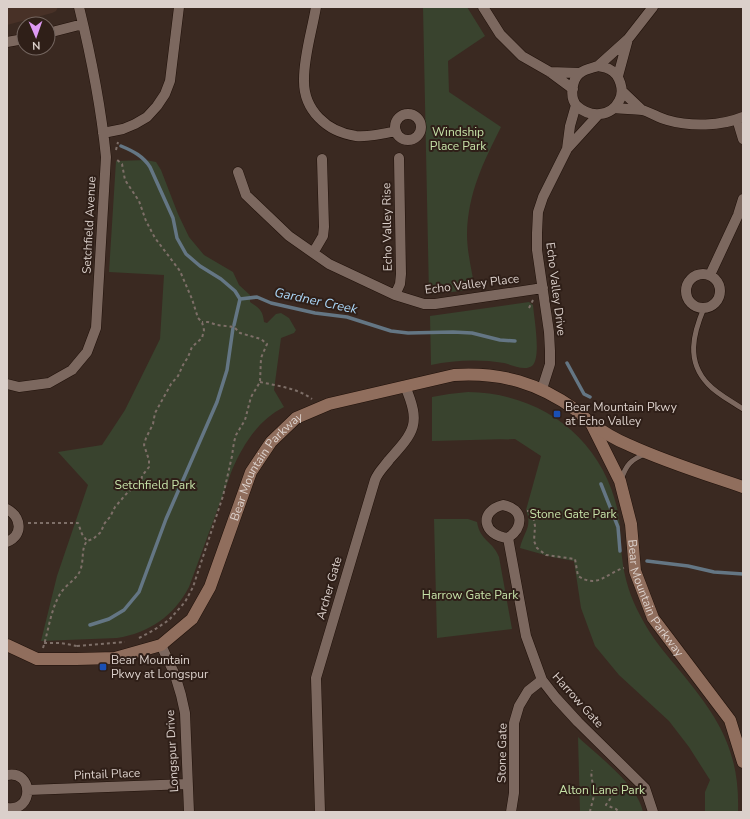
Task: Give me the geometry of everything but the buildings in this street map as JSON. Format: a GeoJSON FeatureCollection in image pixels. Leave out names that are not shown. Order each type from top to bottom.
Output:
{"type":"FeatureCollection","features":[{"type":"Feature","properties":{"kind":"street","name":"Setchfield Avenue"},"geometry":{"type":"LineString","coordinates":[[7,384],[19,387],[49,383],[72,370],[88,352],[96,328],[106,157],[104,133],[79,7]]}},
{"type":"Feature","properties":{"kind":"street"},"geometry":{"type":"LineString","coordinates":[[104,133],[123,129],[147,117],[165,94],[170,81],[179,7]]}},
{"type":"Feature","properties":{"kind":"street"},"geometry":{"type":"LineString","coordinates":[[316,7],[305,65],[305,94],[309,106],[318,118],[328,126],[342,133],[358,136],[377,135],[396,131]]}},
{"type":"Feature","properties":{"kind":"street"},"geometry":{"type":"LineString","coordinates":[[483,7],[500,34],[522,56],[550,72],[573,89]]}},
{"type":"Feature","properties":{"kind":"street"},"geometry":{"type":"LineString","coordinates":[[598,66],[628,39],[653,7]]}},
{"type":"Feature","properties":{"kind":"street"},"geometry":{"type":"LineString","coordinates":[[56,31],[83,24]]}},
{"type":"Feature","properties":{"kind":"street"},"geometry":{"type":"LineString","coordinates":[[618,76],[609,69],[598,66],[588,68],[580,73],[575,81],[573,89],[573,97],[576,105],[587,112],[598,115],[607,113],[614,108],[620,100],[622,91],[618,76],[628,39]]}},
{"type":"Feature","properties":{"kind":"street"},"geometry":{"type":"LineString","coordinates":[[550,72],[580,73]]}},
{"type":"Feature","properties":{"kind":"street"},"geometry":{"type":"LineString","coordinates":[[622,91],[642,110]]}},
{"type":"Feature","properties":{"kind":"street","name":"Echo Valley Drive"},"geometry":{"type":"LineString","coordinates":[[567,149],[570,126],[576,105]]}},
{"type":"Feature","properties":{"kind":"street"},"geometry":{"type":"LineString","coordinates":[[614,108],[642,110],[668,121],[690,124],[711,124],[740,118],[743,139]]}},
{"type":"Feature","properties":{"kind":"street","name":"Echo Valley Drive"},"geometry":{"type":"LineString","coordinates":[[542,389],[550,364],[550,351],[549,332],[537,250],[536,233],[538,212],[543,197],[567,149],[598,115]]}},
{"type":"Feature","properties":{"kind":"street","name":"Echo Valley Rise"},"geometry":{"type":"LineString","coordinates":[[395,295],[400,284],[401,274],[399,158]]}},
{"type":"Feature","properties":{"kind":"street"},"geometry":{"type":"LineString","coordinates":[[312,253],[323,236],[324,227],[322,159]]}},
{"type":"Feature","properties":{"kind":"street","name":"Echo Valley Place"},"geometry":{"type":"LineString","coordinates":[[238,172],[246,195],[289,236],[329,264],[395,295],[424,304],[435,304],[543,288]]}},
{"type":"Feature","properties":{"kind":"street"},"geometry":{"type":"LineString","coordinates":[[710,276],[738,215],[743,200]]}},
{"type":"Feature","properties":{"kind":"street"},"geometry":{"type":"LineString","coordinates":[[704,274],[715,280],[719,285],[720,291],[719,298],[716,303],[710,307],[704,308],[697,308],[691,304],[687,298],[686,292],[687,285],[691,279],[697,275],[704,274]]}},
{"type":"Feature","properties":{"kind":"street","name":"Bear Mountain Parkway"},"geometry":{"type":"LineString","coordinates":[[7,645],[37,659],[115,658],[161,645],[192,619],[210,587],[251,472],[271,442],[296,418],[329,404],[454,375],[473,374],[497,376],[542,389],[557,397],[591,423],[628,445],[743,487]]}},
{"type":"Feature","properties":{"kind":"street","name":"Archer Gate"},"geometry":{"type":"LineString","coordinates":[[320,812],[316,678],[374,480],[379,472],[407,440],[414,425],[413,409],[405,386]]}},
{"type":"Feature","properties":{"kind":"street","name":"Bear Mountain Parkway"},"geometry":{"type":"LineString","coordinates":[[591,423],[620,481],[631,524],[635,571],[653,618],[730,720],[743,762]]}},
{"type":"Feature","properties":{"kind":"street"},"geometry":{"type":"LineString","coordinates":[[496,506],[510,506],[516,510],[519,516],[520,523],[518,530],[508,538],[500,538],[489,530],[487,523],[488,516],[491,510],[496,506]]}},
{"type":"Feature","properties":{"kind":"street"},"geometry":{"type":"LineString","coordinates":[[7,509],[17,518],[19,525],[15,537],[7,542]]}},
{"type":"Feature","properties":{"kind":"street","name":"Harrow Gate"},"geometry":{"type":"LineString","coordinates":[[508,538],[526,636],[542,680],[578,722],[646,788],[652,812]]}},
{"type":"Feature","properties":{"kind":"street","name":"Longspur Drive"},"geometry":{"type":"LineString","coordinates":[[161,645],[175,676],[185,713],[189,812]]}},
{"type":"Feature","properties":{"kind":"street","name":"Stone Gate"},"geometry":{"type":"LineString","coordinates":[[511,812],[514,793],[514,723],[519,706],[528,691],[542,680]]}},
{"type":"Feature","properties":{"kind":"street"},"geometry":{"type":"LineString","coordinates":[[7,775],[16,775],[22,778],[28,790],[24,803],[18,807],[7,808]]}},
{"type":"Feature","properties":{"kind":"street","name":"Pintail Place"},"geometry":{"type":"LineString","coordinates":[[28,790],[187,784]]}},
{"type":"Feature","properties":{"kind":"lane"},"geometry":{"type":"LineString","coordinates":[[704,308],[694,337],[693,347],[697,367],[708,384],[743,409]]}},
{"type":"Feature","properties":{"kind":"lane"},"geometry":{"type":"LineString","coordinates":[[620,481],[630,462],[637,457],[649,453]]}},
{"type":"Feature","properties":{"kind":"path"},"geometry":{"type":"LineString","coordinates":[[118,142],[116,159],[122,164],[125,180],[139,201],[146,221],[155,238],[180,271],[204,330],[202,338],[192,347],[178,376],[170,384],[155,413],[153,424],[144,445],[149,460],[149,467],[142,476],[141,483],[128,492],[114,507],[101,532],[93,539],[87,541],[84,545],[81,568],[78,574],[64,587],[52,608],[44,643],[61,643],[76,647],[130,641]]}},
{"type":"Feature","properties":{"kind":"path"},"geometry":{"type":"LineString","coordinates":[[529,308],[534,296]]}},
{"type":"Feature","properties":{"kind":"path"},"geometry":{"type":"LineString","coordinates":[[136,640],[169,620],[185,602],[193,587],[223,496],[236,435],[245,420],[251,397],[260,382],[261,358],[267,344],[266,342],[240,333],[234,327],[202,322]]}},
{"type":"Feature","properties":{"kind":"path"},"geometry":{"type":"LineString","coordinates":[[260,382],[288,388],[307,395],[323,406]]}},
{"type":"Feature","properties":{"kind":"path"},"geometry":{"type":"LineString","coordinates":[[519,516],[528,511],[532,512],[535,520],[534,541],[538,548],[546,555],[574,559],[578,576],[585,580],[600,580],[617,570],[635,566]]}},
{"type":"Feature","properties":{"kind":"path"},"geometry":{"type":"LineString","coordinates":[[19,525],[26,523],[78,522],[82,534],[87,541]]}},
{"type":"Feature","properties":{"kind":"path"},"geometry":{"type":"LineString","coordinates":[[590,812],[594,798],[591,774],[592,770]]}},
{"type":"Feature","properties":{"kind":"path"},"geometry":{"type":"LineString","coordinates":[[594,789],[604,788],[608,790],[611,794],[611,798],[606,805],[616,809],[619,812]]}},
{"type":"Feature","properties":{"kind":"shaded area"},"geometry":{"type":"Polygon","coordinates":[[[7,7],[58,7],[56,11],[41,16],[16,16],[16,23],[7,25],[7,7]]]}},
{"type":"Feature","properties":{"kind":"green space","name":"Windship Place Park"},"geometry":{"type":"Polygon","coordinates":[[[423,7],[467,7],[485,36],[448,61],[449,92],[501,127],[488,153],[473,192],[470,205],[467,241],[475,289],[429,295],[423,7]]]}},
{"type":"Feature","properties":{"kind":"green space","name":"Setchfield Park"},"geometry":{"type":"Polygon","coordinates":[[[146,160],[156,162],[161,170],[178,214],[189,237],[204,255],[233,272],[239,285],[250,295],[250,302],[262,312],[264,322],[267,323],[276,314],[281,313],[289,318],[296,330],[294,333],[281,338],[274,390],[284,407],[275,412],[259,426],[241,451],[232,470],[189,587],[168,615],[150,627],[129,636],[117,638],[41,641],[57,576],[88,485],[58,452],[102,445],[125,410],[160,339],[164,275],[109,272],[116,161],[146,160]]]}},
{"type":"Feature","properties":{"kind":"green space"},"geometry":{"type":"Polygon","coordinates":[[[529,302],[533,305],[537,345],[535,360],[533,365],[530,367],[523,368],[504,363],[476,361],[458,361],[431,365],[430,316],[529,302]]]}},
{"type":"Feature","properties":{"kind":"green space","name":"Stone Gate Park"},"geometry":{"type":"Polygon","coordinates":[[[468,392],[495,394],[521,401],[544,411],[565,425],[583,442],[599,463],[610,486],[618,512],[623,565],[631,596],[649,631],[716,719],[731,752],[738,790],[738,812],[705,812],[705,792],[710,780],[689,747],[669,721],[619,675],[595,646],[581,608],[574,561],[552,557],[520,548],[528,526],[528,516],[526,510],[541,456],[515,439],[432,441],[432,397],[468,392]]]}},
{"type":"Feature","properties":{"kind":"green space","name":"Harrow Gate Park"},"geometry":{"type":"Polygon","coordinates":[[[434,519],[468,519],[477,522],[481,533],[499,557],[512,629],[437,638],[434,519]]]}},
{"type":"Feature","properties":{"kind":"green space","name":"Alton Lane Park"},"geometry":{"type":"Polygon","coordinates":[[[578,737],[626,781],[640,802],[643,812],[580,812],[578,737]]]}},
{"type":"Feature","properties":{"kind":"waterway","name":"Gardner Creek"},"geometry":{"type":"LineString","coordinates":[[121,146],[137,154],[150,167],[173,218],[177,238],[186,254],[200,266],[221,279],[235,291],[240,299],[257,297],[271,303],[315,313],[347,317],[391,331],[408,333],[472,333],[500,340],[515,341]]}},
{"type":"Feature","properties":{"kind":"waterway"},"geometry":{"type":"LineString","coordinates":[[234,325],[240,299]]}},
{"type":"Feature","properties":{"kind":"waterway"},"geometry":{"type":"LineString","coordinates":[[90,625],[109,619],[124,610],[139,592],[166,519],[217,402],[227,370],[233,328]]}},
{"type":"Feature","properties":{"kind":"waterway","name":"Gardner Creek"},"geometry":{"type":"LineString","coordinates":[[567,363],[584,394],[590,397]]}},
{"type":"Feature","properties":{"kind":"waterway","name":"Gardner Creek"},"geometry":{"type":"LineString","coordinates":[[601,484],[618,527],[620,551]]}},
{"type":"Feature","properties":{"kind":"waterway","name":"Gardner Creek"},"geometry":{"type":"LineString","coordinates":[[647,561],[688,566],[714,572],[743,574]]}},
{"type":"Feature","properties":{"kind":"place","name":"Bear Mountain Pkwy at Echo Valley"},"geometry":{"type":"Point","coordinates":[557,414]}},
{"type":"Feature","properties":{"kind":"place","name":"Bear Mountain Pkwy at Longspur"},"geometry":{"type":"Point","coordinates":[103,667]}}]}
